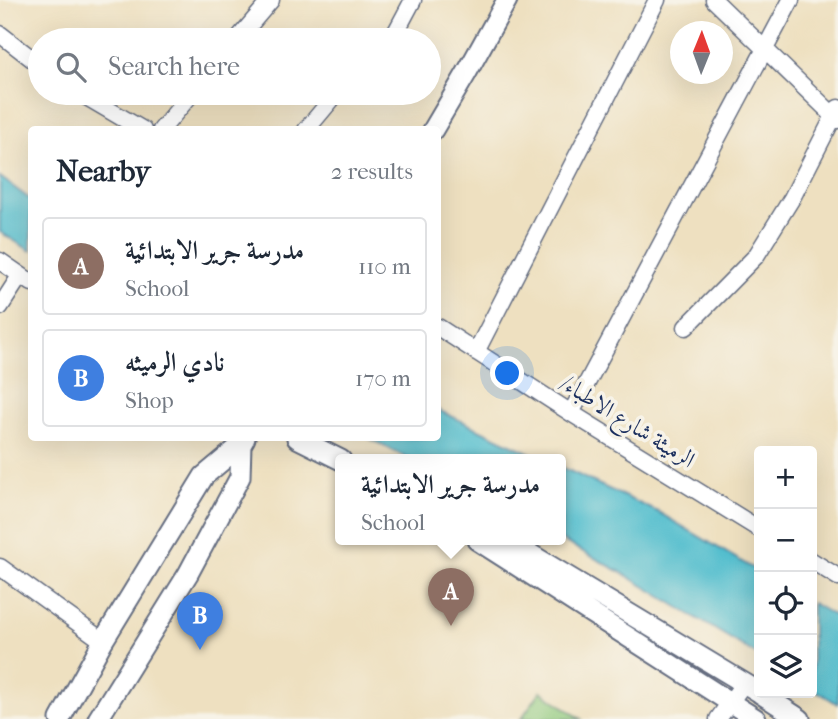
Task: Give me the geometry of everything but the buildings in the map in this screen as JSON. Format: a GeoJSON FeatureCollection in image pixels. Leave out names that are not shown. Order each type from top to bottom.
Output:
{"type":"FeatureCollection","features":[{"type":"Feature","properties":{"kind":"main road"},"geometry":{"type":"LineString","coordinates":[[435,126],[507,0]]}},
{"type":"Feature","properties":{"kind":"main road"},"geometry":{"type":"LineString","coordinates":[[60,719],[103,641],[204,476],[243,441]]}},
{"type":"Feature","properties":{"kind":"main road"},"geometry":{"type":"LineString","coordinates":[[98,719],[188,574],[240,477],[243,441]]}},
{"type":"Feature","properties":{"kind":"main road"},"geometry":{"type":"LineString","coordinates":[[303,441],[335,457]]}},
{"type":"Feature","properties":{"kind":"main road"},"geometry":{"type":"LineString","coordinates":[[485,545],[756,719]]}},
{"type":"Feature","properties":{"kind":"main road"},"geometry":{"type":"LineString","coordinates":[[512,545],[754,689]]}},
{"type":"Feature","properties":{"kind":"main road"},"geometry":{"type":"LineString","coordinates":[[768,698],[800,719]]}},
{"type":"Feature","properties":{"kind":"street"},"geometry":{"type":"LineString","coordinates":[[247,28],[271,0]]}},
{"type":"Feature","properties":{"kind":"street"},"geometry":{"type":"LineString","coordinates":[[398,28],[412,0]]}},
{"type":"Feature","properties":{"kind":"street"},"geometry":{"type":"LineString","coordinates":[[477,352],[657,0]]}},
{"type":"Feature","properties":{"kind":"street"},"geometry":{"type":"LineString","coordinates":[[686,327],[757,256],[837,115],[715,0]]}},
{"type":"Feature","properties":{"kind":"street"},"geometry":{"type":"LineString","coordinates":[[571,413],[791,0]]}},
{"type":"Feature","properties":{"kind":"street"},"geometry":{"type":"LineString","coordinates":[[0,34],[28,56]]}},
{"type":"Feature","properties":{"kind":"street"},"geometry":{"type":"LineString","coordinates":[[100,105],[136,126]]}},
{"type":"Feature","properties":{"kind":"street"},"geometry":{"type":"LineString","coordinates":[[164,126],[182,105]]}},
{"type":"Feature","properties":{"kind":"street"},"geometry":{"type":"LineString","coordinates":[[309,126],[327,105]]}},
{"type":"Feature","properties":{"kind":"street"},"geometry":{"type":"LineString","coordinates":[[0,261],[26,279],[0,307]]}},
{"type":"Feature","properties":{"kind":"street","name":"/الرميثة شارع الاطباء"},"geometry":{"type":"LineString","coordinates":[[441,329],[754,526]]}},
{"type":"Feature","properties":{"kind":"street"},"geometry":{"type":"LineString","coordinates":[[817,564],[838,577]]}},
{"type":"Feature","properties":{"kind":"street"},"geometry":{"type":"LineString","coordinates":[[0,567],[103,641]]}},
{"type":"Feature","properties":{"kind":"street"},"geometry":{"type":"LineString","coordinates":[[718,719],[730,703],[754,689]]}},
{"type":"Feature","properties":{"kind":"green space"},"geometry":{"type":"Polygon","coordinates":[[[541,691],[581,719],[521,719],[541,691]]]}},
{"type":"Feature","properties":{"kind":"water"},"geometry":{"type":"Polygon","coordinates":[[[0,177],[28,198],[28,249],[0,232],[0,177]]]}},
{"type":"Feature","properties":{"kind":"water"},"geometry":{"type":"Polygon","coordinates":[[[441,411],[532,454],[400,454],[375,441],[441,441],[441,411]]]}},
{"type":"Feature","properties":{"kind":"water"},"geometry":{"type":"Polygon","coordinates":[[[566,469],[658,512],[754,569],[754,653],[619,571],[566,543],[566,469]]]}},
{"type":"Feature","properties":{"kind":"water"},"geometry":{"type":"Polygon","coordinates":[[[817,606],[838,618],[838,704],[817,691],[817,606]]]}},
{"type":"Feature","properties":{"kind":"place","name":"مدرسة جرير الابتدائية"},"geometry":{"type":"Point","coordinates":[451,626]}},
{"type":"Feature","properties":{"kind":"place","name":"نادي الرميثه"},"geometry":{"type":"Point","coordinates":[200,650]}}]}
